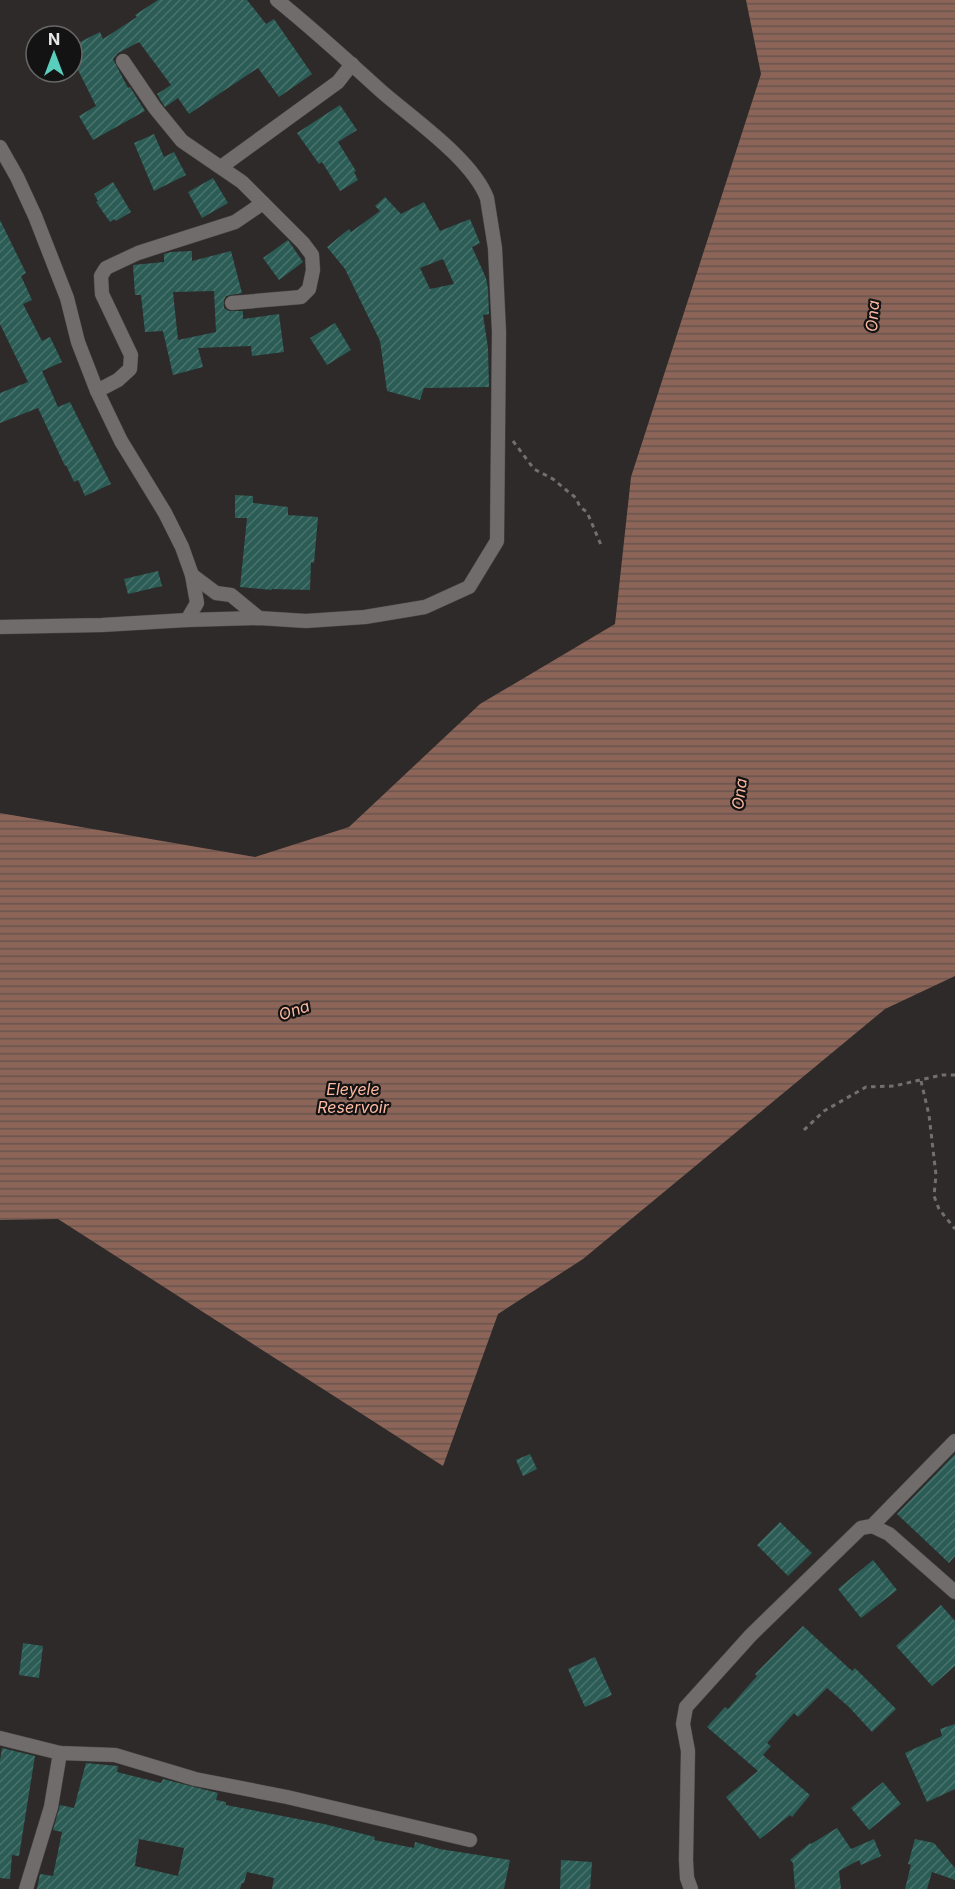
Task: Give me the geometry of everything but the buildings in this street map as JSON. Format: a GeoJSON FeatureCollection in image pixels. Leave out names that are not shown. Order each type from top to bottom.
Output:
{"type":"FeatureCollection","features":[{"type":"Feature","properties":{"kind":"street"},"geometry":{"type":"LineString","coordinates":[[0,627],[102,626],[259,618],[306,621],[365,617],[425,607],[469,587],[497,541],[500,422],[497,279],[488,208],[482,187],[474,174],[441,142],[277,0]]}},
{"type":"Feature","properties":{"kind":"street"},"geometry":{"type":"LineString","coordinates":[[123,61],[155,108],[182,141],[242,182],[303,243],[312,255],[313,270],[309,289],[301,297],[232,303]]}},
{"type":"Feature","properties":{"kind":"street"},"geometry":{"type":"LineString","coordinates":[[221,167],[338,82],[352,64]]}},
{"type":"Feature","properties":{"kind":"street"},"geometry":{"type":"LineString","coordinates":[[0,147],[17,177],[68,298],[78,342],[97,391],[121,441],[165,513],[182,547],[192,576],[197,603],[187,620]]}},
{"type":"Feature","properties":{"kind":"street"},"geometry":{"type":"LineString","coordinates":[[97,391],[118,380],[130,369],[131,355],[102,294],[101,276],[106,268],[138,253],[235,222],[263,202]]}},
{"type":"Feature","properties":{"kind":"street"},"geometry":{"type":"LineString","coordinates":[[192,576],[216,593],[231,595],[259,618]]}},
{"type":"Feature","properties":{"kind":"street"},"geometry":{"type":"LineString","coordinates":[[691,1889],[687,1878],[686,1860],[688,1751],[683,1724],[686,1707],[751,1635],[861,1528],[872,1526],[955,1441]]}},
{"type":"Feature","properties":{"kind":"street"},"geometry":{"type":"LineString","coordinates":[[872,1526],[889,1534],[953,1587]]}},
{"type":"Feature","properties":{"kind":"street"},"geometry":{"type":"LineString","coordinates":[[0,1738],[60,1754],[115,1755],[195,1779],[287,1797],[470,1840]]}},
{"type":"Feature","properties":{"kind":"street"},"geometry":{"type":"LineString","coordinates":[[26,1889],[51,1807],[60,1754]]}},
{"type":"Feature","properties":{"kind":"path"},"geometry":{"type":"LineString","coordinates":[[500,422],[534,469],[554,480],[576,498],[580,507],[587,512],[601,545]]}},
{"type":"Feature","properties":{"kind":"path"},"geometry":{"type":"LineString","coordinates":[[804,1130],[824,1111],[866,1087],[894,1086],[942,1075],[955,1075]]}},
{"type":"Feature","properties":{"kind":"path"},"geometry":{"type":"LineString","coordinates":[[921,1081],[929,1115],[936,1175],[934,1196],[939,1209],[955,1229]]}},
{"type":"Feature","properties":{"kind":"water","name":"Eleyele Reservoir"},"geometry":{"type":"Polygon","coordinates":[[[746,0],[955,0],[955,976],[885,1009],[583,1259],[498,1314],[443,1466],[58,1219],[0,1220],[0,813],[255,857],[349,827],[480,704],[615,624],[631,477],[761,74],[746,0]]]}},
{"type":"Feature","properties":{"kind":"water label","name":"Ona"},"geometry":{"type":"Point","coordinates":[872,316]}},
{"type":"Feature","properties":{"kind":"water label","name":"Ona"},"geometry":{"type":"Point","coordinates":[739,794]}},
{"type":"Feature","properties":{"kind":"water label","name":"Ona"},"geometry":{"type":"Point","coordinates":[294,1010]}}]}
